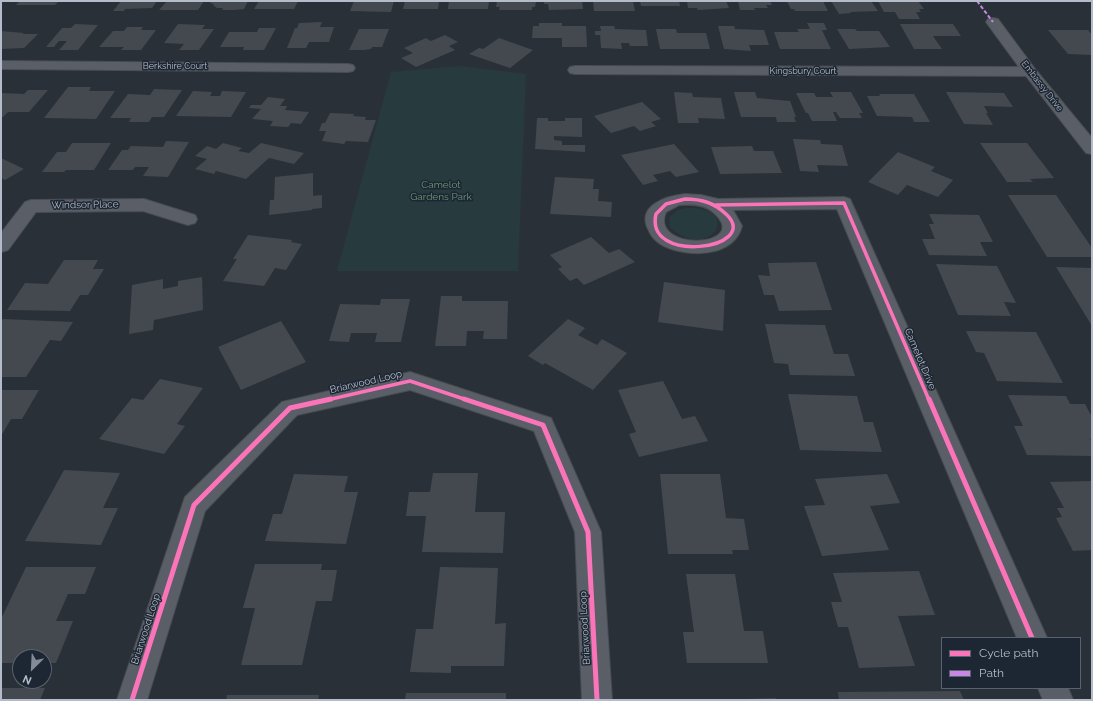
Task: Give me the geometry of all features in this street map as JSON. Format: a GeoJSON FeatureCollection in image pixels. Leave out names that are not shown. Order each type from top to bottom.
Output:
{"type":"FeatureCollection","features":[{"type":"Feature","properties":{"kind":"street","name":"Embassy Drive"},"geometry":{"type":"LineString","coordinates":[[993,22],[1030,72],[1092,149]]}},
{"type":"Feature","properties":{"kind":"street","name":"Berkshire Court"},"geometry":{"type":"LineString","coordinates":[[1,65],[348,68]]}},
{"type":"Feature","properties":{"kind":"street","name":"Kingsbury Court"},"geometry":{"type":"LineString","coordinates":[[575,70],[1030,72]]}},
{"type":"Feature","properties":{"kind":"street","name":"Camelot Drive"},"geometry":{"type":"LineString","coordinates":[[716,205],[844,203],[1032,637]]}},
{"type":"Feature","properties":{"kind":"street","name":"Windsor Place"},"geometry":{"type":"LineString","coordinates":[[1,246],[31,206],[144,204],[188,219]]}},
{"type":"Feature","properties":{"kind":"street","name":"Briarwood Loop"},"geometry":{"type":"LineString","coordinates":[[132,700],[194,504],[290,408],[410,381],[543,425],[588,532],[597,700]]}},
{"type":"Feature","properties":{"kind":"street"},"geometry":{"type":"LineString","coordinates":[[1053,689],[1058,700]]}},
{"type":"Feature","properties":{"kind":"green space","name":"Camelot Gardens Park"},"geometry":{"type":"Polygon","coordinates":[[[459,66],[526,74],[518,271],[337,271],[391,72],[459,66]]]}},
{"type":"Feature","properties":{"kind":"green space"},"geometry":{"type":"Polygon","coordinates":[[[686,208],[704,210],[715,216],[718,223],[715,231],[708,237],[697,240],[684,237],[670,227],[669,217],[678,210],[686,208]]]}},
{"type":"Feature","properties":{"kind":"building"},"geometry":{"type":"Polygon","coordinates":[[[20,1],[59,1],[55,5],[16,5],[20,1]]]}},
{"type":"Feature","properties":{"kind":"building"},"geometry":{"type":"Polygon","coordinates":[[[121,1],[157,1],[152,8],[113,11],[121,1]]]}},
{"type":"Feature","properties":{"kind":"building"},"geometry":{"type":"Polygon","coordinates":[[[167,1],[204,1],[198,10],[159,10],[167,1]]]}},
{"type":"Feature","properties":{"kind":"building"},"geometry":{"type":"Polygon","coordinates":[[[212,1],[248,1],[244,9],[222,10],[223,8],[217,8],[213,5],[214,4],[210,3],[212,1]]]}},
{"type":"Feature","properties":{"kind":"building"},"geometry":{"type":"Polygon","coordinates":[[[259,1],[298,1],[294,9],[254,9],[259,1]]]}},
{"type":"Feature","properties":{"kind":"building"},"geometry":{"type":"Polygon","coordinates":[[[354,1],[394,1],[391,12],[350,11],[354,1]]]}},
{"type":"Feature","properties":{"kind":"building"},"geometry":{"type":"Polygon","coordinates":[[[405,1],[439,1],[438,9],[403,9],[405,1]]]}},
{"type":"Feature","properties":{"kind":"building"},"geometry":{"type":"Polygon","coordinates":[[[449,1],[489,1],[488,9],[448,9],[449,1]]]}},
{"type":"Feature","properties":{"kind":"building"},"geometry":{"type":"Polygon","coordinates":[[[497,1],[536,1],[535,7],[532,7],[532,10],[499,10],[500,7],[496,7],[497,1]]]}},
{"type":"Feature","properties":{"kind":"building"},"geometry":{"type":"Polygon","coordinates":[[[544,1],[582,1],[583,9],[549,10],[548,4],[544,4],[544,1]]]}},
{"type":"Feature","properties":{"kind":"building"},"geometry":{"type":"Polygon","coordinates":[[[593,1],[633,1],[635,11],[594,11],[593,1]]]}},
{"type":"Feature","properties":{"kind":"building"},"geometry":{"type":"Polygon","coordinates":[[[640,1],[679,1],[680,6],[641,6],[640,1]]]}},
{"type":"Feature","properties":{"kind":"building"},"geometry":{"type":"Polygon","coordinates":[[[687,1],[726,1],[729,8],[698,10],[697,8],[688,8],[687,1]]]}},
{"type":"Feature","properties":{"kind":"building"},"geometry":{"type":"Polygon","coordinates":[[[738,1],[770,1],[772,5],[766,5],[768,8],[740,10],[738,1]]]}},
{"type":"Feature","properties":{"kind":"building"},"geometry":{"type":"Polygon","coordinates":[[[787,1],[823,1],[828,11],[795,11],[794,9],[791,9],[787,1]]]}},
{"type":"Feature","properties":{"kind":"building"},"geometry":{"type":"Polygon","coordinates":[[[831,1],[871,1],[878,11],[839,14],[831,1]]]}},
{"type":"Feature","properties":{"kind":"building"},"geometry":{"type":"Polygon","coordinates":[[[878,1],[918,1],[924,9],[919,9],[921,12],[916,12],[920,19],[899,19],[895,12],[884,12],[878,1]]]}},
{"type":"Feature","properties":{"kind":"building"},"geometry":{"type":"Polygon","coordinates":[[[322,22],[320,27],[334,27],[329,42],[309,42],[306,48],[287,48],[295,28],[297,28],[299,23],[322,22]]]}},
{"type":"Feature","properties":{"kind":"building"},"geometry":{"type":"Polygon","coordinates":[[[539,23],[562,23],[562,26],[586,26],[587,47],[562,47],[562,38],[532,38],[533,26],[539,26],[539,23]]]}},
{"type":"Feature","properties":{"kind":"building"},"geometry":{"type":"Polygon","coordinates":[[[807,23],[824,23],[827,30],[822,30],[831,49],[780,49],[774,32],[799,32],[797,29],[810,29],[807,23]]]}},
{"type":"Feature","properties":{"kind":"building"},"geometry":{"type":"Polygon","coordinates":[[[75,24],[98,25],[78,50],[59,50],[67,41],[59,41],[54,47],[46,47],[62,28],[71,28],[75,24]]]}},
{"type":"Feature","properties":{"kind":"building"},"geometry":{"type":"Polygon","coordinates":[[[178,24],[205,25],[202,29],[214,29],[199,50],[179,50],[184,44],[164,43],[178,24]]]}},
{"type":"Feature","properties":{"kind":"building"},"geometry":{"type":"Polygon","coordinates":[[[900,24],[953,24],[961,36],[933,36],[942,49],[914,49],[900,24]]]}},
{"type":"Feature","properties":{"kind":"building"},"geometry":{"type":"Polygon","coordinates":[[[600,26],[614,26],[615,29],[646,30],[648,46],[630,46],[629,43],[621,43],[622,49],[601,48],[600,35],[595,35],[595,31],[601,31],[600,26]]]}},
{"type":"Feature","properties":{"kind":"building"},"geometry":{"type":"Polygon","coordinates":[[[718,26],[734,26],[735,29],[764,30],[769,45],[749,45],[751,51],[724,49],[718,26]]]}},
{"type":"Feature","properties":{"kind":"building"},"geometry":{"type":"Polygon","coordinates":[[[127,27],[143,27],[141,30],[156,30],[141,50],[121,50],[124,47],[99,47],[113,31],[124,31],[127,27]]]}},
{"type":"Feature","properties":{"kind":"building"},"geometry":{"type":"Polygon","coordinates":[[[259,28],[276,28],[264,50],[243,50],[244,47],[220,47],[229,32],[257,32],[259,28]]]}},
{"type":"Feature","properties":{"kind":"building"},"geometry":{"type":"Polygon","coordinates":[[[359,29],[389,29],[382,47],[372,47],[371,49],[364,50],[349,50],[359,29]]]}},
{"type":"Feature","properties":{"kind":"building"},"geometry":{"type":"Polygon","coordinates":[[[656,29],[676,29],[677,33],[706,33],[710,49],[660,49],[656,29]]]}},
{"type":"Feature","properties":{"kind":"building"},"geometry":{"type":"Polygon","coordinates":[[[837,29],[879,31],[890,47],[849,49],[837,29]]]}},
{"type":"Feature","properties":{"kind":"building"},"geometry":{"type":"Polygon","coordinates":[[[1048,30],[1088,30],[1092,35],[1092,55],[1068,54],[1048,30]]]}},
{"type":"Feature","properties":{"kind":"building"},"geometry":{"type":"Polygon","coordinates":[[[1,31],[24,33],[22,34],[38,34],[24,48],[1,49],[1,31]]]}},
{"type":"Feature","properties":{"kind":"building"},"geometry":{"type":"Polygon","coordinates":[[[445,35],[458,42],[449,46],[455,50],[416,67],[401,58],[413,53],[404,48],[426,38],[431,41],[445,35]]]}},
{"type":"Feature","properties":{"kind":"building"},"geometry":{"type":"Polygon","coordinates":[[[499,38],[533,50],[510,68],[469,54],[479,48],[483,49],[499,38]]]}},
{"type":"Feature","properties":{"kind":"building"},"geometry":{"type":"Polygon","coordinates":[[[68,87],[91,87],[89,91],[115,91],[96,119],[44,118],[68,87]]]}},
{"type":"Feature","properties":{"kind":"building"},"geometry":{"type":"Polygon","coordinates":[[[154,89],[182,90],[164,117],[152,117],[149,122],[129,122],[131,118],[110,118],[128,94],[150,95],[154,89]]]}},
{"type":"Feature","properties":{"kind":"building"},"geometry":{"type":"Polygon","coordinates":[[[28,90],[48,90],[29,112],[8,112],[1,117],[1,93],[24,94],[28,90]]]}},
{"type":"Feature","properties":{"kind":"building"},"geometry":{"type":"Polygon","coordinates":[[[193,91],[212,92],[210,96],[220,96],[222,91],[246,92],[231,117],[176,116],[193,91]]]}},
{"type":"Feature","properties":{"kind":"building"},"geometry":{"type":"Polygon","coordinates":[[[674,92],[692,93],[693,97],[721,98],[725,119],[698,118],[699,123],[678,123],[674,92]]]}},
{"type":"Feature","properties":{"kind":"building"},"geometry":{"type":"Polygon","coordinates":[[[734,92],[755,92],[757,98],[790,101],[796,117],[794,117],[796,122],[777,122],[776,117],[741,117],[734,92]]]}},
{"type":"Feature","properties":{"kind":"building"},"geometry":{"type":"Polygon","coordinates":[[[830,92],[851,92],[863,113],[859,113],[862,118],[840,118],[836,112],[833,112],[837,121],[812,121],[808,113],[806,113],[796,93],[814,93],[816,97],[833,97],[830,92]]]}},
{"type":"Feature","properties":{"kind":"building"},"geometry":{"type":"Polygon","coordinates":[[[946,92],[1004,93],[1013,107],[984,106],[993,125],[964,124],[946,92]]]}},
{"type":"Feature","properties":{"kind":"building"},"geometry":{"type":"Polygon","coordinates":[[[879,94],[914,94],[930,122],[914,122],[912,117],[877,116],[867,96],[880,96],[879,94]]]}},
{"type":"Feature","properties":{"kind":"building"},"geometry":{"type":"Polygon","coordinates":[[[268,97],[285,99],[280,106],[287,106],[285,110],[309,112],[301,124],[291,123],[288,127],[270,126],[273,121],[252,119],[261,109],[249,108],[251,105],[261,105],[268,97]]]}},
{"type":"Feature","properties":{"kind":"building"},"geometry":{"type":"Polygon","coordinates":[[[642,102],[661,119],[651,122],[656,126],[640,131],[634,126],[611,133],[594,116],[642,102]]]}},
{"type":"Feature","properties":{"kind":"building"},"geometry":{"type":"Polygon","coordinates":[[[330,113],[354,114],[353,116],[366,117],[365,120],[376,120],[368,142],[346,141],[344,144],[322,141],[326,131],[319,131],[322,123],[325,123],[330,113]]]}},
{"type":"Feature","properties":{"kind":"building"},"geometry":{"type":"Polygon","coordinates":[[[537,118],[548,118],[548,121],[565,121],[565,118],[582,118],[582,137],[554,136],[554,140],[562,141],[562,145],[585,145],[585,152],[535,149],[537,118]]]}},
{"type":"Feature","properties":{"kind":"building"},"geometry":{"type":"Polygon","coordinates":[[[793,139],[820,140],[821,144],[842,145],[848,166],[817,165],[819,172],[800,171],[793,139]]]}},
{"type":"Feature","properties":{"kind":"building"},"geometry":{"type":"Polygon","coordinates":[[[166,141],[189,142],[168,177],[143,176],[149,167],[135,167],[133,170],[108,170],[122,150],[128,150],[131,146],[163,147],[166,141]]]}},
{"type":"Feature","properties":{"kind":"building"},"geometry":{"type":"Polygon","coordinates":[[[72,143],[111,143],[94,170],[42,172],[57,152],[66,152],[72,143]]]}},
{"type":"Feature","properties":{"kind":"building"},"geometry":{"type":"Polygon","coordinates":[[[223,143],[242,148],[238,151],[249,153],[261,143],[304,153],[294,164],[269,158],[246,179],[216,171],[214,174],[195,169],[207,159],[195,156],[207,146],[216,149],[223,143]]]}},
{"type":"Feature","properties":{"kind":"building"},"geometry":{"type":"Polygon","coordinates":[[[980,143],[1027,143],[1054,178],[1030,179],[1033,182],[1007,182],[980,143]]]}},
{"type":"Feature","properties":{"kind":"building"},"geometry":{"type":"Polygon","coordinates":[[[674,144],[699,172],[676,177],[670,171],[653,175],[658,181],[643,185],[621,155],[674,144]]]}},
{"type":"Feature","properties":{"kind":"building"},"geometry":{"type":"Polygon","coordinates":[[[752,146],[754,151],[773,151],[782,173],[720,174],[711,147],[752,146]]]}},
{"type":"Feature","properties":{"kind":"building"},"geometry":{"type":"Polygon","coordinates":[[[898,152],[935,167],[931,171],[953,180],[938,197],[907,185],[898,195],[868,182],[898,152]]]}},
{"type":"Feature","properties":{"kind":"building"},"geometry":{"type":"Polygon","coordinates":[[[1,158],[24,169],[5,180],[1,178],[1,158]]]}},
{"type":"Feature","properties":{"kind":"building"},"geometry":{"type":"Polygon","coordinates":[[[313,173],[313,196],[322,195],[322,208],[269,215],[270,200],[274,200],[275,177],[313,173]]]}},
{"type":"Feature","properties":{"kind":"building"},"geometry":{"type":"Polygon","coordinates":[[[555,177],[594,179],[593,189],[599,189],[598,201],[612,202],[611,217],[550,214],[555,177]]]}},
{"type":"Feature","properties":{"kind":"building"},"geometry":{"type":"Polygon","coordinates":[[[1008,195],[1056,195],[1092,248],[1092,257],[1047,257],[1008,195]]]}},
{"type":"Feature","properties":{"kind":"building"},"geometry":{"type":"Polygon","coordinates":[[[929,214],[979,215],[993,242],[980,242],[987,256],[929,255],[922,239],[935,239],[929,224],[934,224],[929,214]]]}},
{"type":"Feature","properties":{"kind":"building"},"geometry":{"type":"Polygon","coordinates":[[[248,235],[292,240],[291,242],[302,244],[286,270],[275,268],[264,286],[223,281],[237,259],[233,259],[248,235]]]}},
{"type":"Feature","properties":{"kind":"building"},"geometry":{"type":"Polygon","coordinates":[[[591,237],[609,253],[619,249],[635,262],[584,285],[577,278],[570,281],[558,269],[562,267],[550,255],[591,237]]]}},
{"type":"Feature","properties":{"kind":"building"},"geometry":{"type":"Polygon","coordinates":[[[64,260],[98,260],[93,269],[104,269],[88,295],[80,295],[70,311],[7,310],[25,283],[48,284],[64,260]]]}},
{"type":"Feature","properties":{"kind":"building"},"geometry":{"type":"Polygon","coordinates":[[[816,262],[832,310],[779,311],[774,295],[764,295],[758,275],[770,276],[768,263],[816,262]]]}},
{"type":"Feature","properties":{"kind":"building"},"geometry":{"type":"Polygon","coordinates":[[[936,264],[997,266],[1016,303],[1004,302],[1011,316],[958,315],[936,264]]]}},
{"type":"Feature","properties":{"kind":"building"},"geometry":{"type":"Polygon","coordinates":[[[1056,267],[1092,268],[1092,326],[1056,267]]]}},
{"type":"Feature","properties":{"kind":"building"},"geometry":{"type":"Polygon","coordinates":[[[202,277],[203,310],[154,320],[153,330],[129,334],[132,285],[163,279],[163,289],[178,286],[178,281],[202,277]]]}},
{"type":"Feature","properties":{"kind":"building"},"geometry":{"type":"Polygon","coordinates":[[[664,282],[725,290],[723,331],[658,322],[664,282]]]}},
{"type":"Feature","properties":{"kind":"building"},"geometry":{"type":"Polygon","coordinates":[[[441,296],[462,296],[462,301],[508,301],[507,339],[483,339],[484,331],[467,331],[466,346],[435,346],[441,296]]]}},
{"type":"Feature","properties":{"kind":"building"},"geometry":{"type":"Polygon","coordinates":[[[381,299],[410,299],[401,342],[375,342],[377,333],[351,333],[349,342],[329,341],[340,304],[380,305],[381,299]]]}},
{"type":"Feature","properties":{"kind":"building"},"geometry":{"type":"Polygon","coordinates":[[[3,319],[73,322],[61,341],[50,340],[26,377],[1,377],[1,321],[3,319]]]}},
{"type":"Feature","properties":{"kind":"building"},"geometry":{"type":"Polygon","coordinates":[[[568,319],[585,328],[578,335],[597,345],[602,339],[627,353],[593,390],[545,363],[543,365],[528,356],[568,319]]]}},
{"type":"Feature","properties":{"kind":"building"},"geometry":{"type":"Polygon","coordinates":[[[281,321],[306,362],[241,390],[218,347],[281,321]]]}},
{"type":"Feature","properties":{"kind":"building"},"geometry":{"type":"Polygon","coordinates":[[[765,324],[825,325],[834,354],[848,354],[855,376],[790,375],[788,364],[774,363],[765,324]]]}},
{"type":"Feature","properties":{"kind":"building"},"geometry":{"type":"Polygon","coordinates":[[[966,331],[1036,332],[1063,383],[997,381],[984,353],[976,352],[966,331]]]}},
{"type":"Feature","properties":{"kind":"building"},"geometry":{"type":"Polygon","coordinates":[[[160,379],[203,388],[177,424],[185,426],[164,454],[99,439],[132,398],[143,400],[160,379]]]}},
{"type":"Feature","properties":{"kind":"building"},"geometry":{"type":"Polygon","coordinates":[[[663,381],[682,419],[695,416],[708,441],[639,457],[629,434],[636,432],[618,390],[663,381]]]}},
{"type":"Feature","properties":{"kind":"building"},"geometry":{"type":"Polygon","coordinates":[[[1,390],[39,390],[22,419],[11,419],[1,436],[1,390]]]}},
{"type":"Feature","properties":{"kind":"building"},"geometry":{"type":"Polygon","coordinates":[[[788,394],[857,396],[864,422],[873,422],[882,452],[800,450],[788,394]]]}},
{"type":"Feature","properties":{"kind":"building"},"geometry":{"type":"Polygon","coordinates":[[[1008,395],[1066,396],[1070,404],[1085,404],[1092,417],[1092,439],[1090,439],[1092,442],[1092,456],[1027,455],[1014,426],[1023,426],[1008,395]]]}},
{"type":"Feature","properties":{"kind":"building"},"geometry":{"type":"Polygon","coordinates":[[[64,470],[120,473],[103,508],[118,508],[101,545],[25,541],[64,470]]]}},
{"type":"Feature","properties":{"kind":"building"},"geometry":{"type":"Polygon","coordinates":[[[433,473],[478,473],[475,512],[505,512],[503,553],[422,552],[426,516],[406,516],[409,492],[430,492],[433,473]]]}},
{"type":"Feature","properties":{"kind":"building"},"geometry":{"type":"Polygon","coordinates":[[[294,474],[348,476],[344,492],[358,492],[346,544],[265,541],[273,514],[282,514],[294,474]]]}},
{"type":"Feature","properties":{"kind":"building"},"geometry":{"type":"Polygon","coordinates":[[[660,474],[720,474],[726,518],[744,519],[749,550],[732,550],[733,554],[668,554],[660,474]]]}},
{"type":"Feature","properties":{"kind":"building"},"geometry":{"type":"Polygon","coordinates":[[[887,474],[900,503],[870,506],[889,550],[822,556],[804,506],[825,505],[815,479],[887,474]]]}},
{"type":"Feature","properties":{"kind":"building"},"geometry":{"type":"Polygon","coordinates":[[[1092,481],[1092,550],[1073,551],[1056,518],[1062,517],[1057,508],[1064,508],[1050,482],[1092,481]]]}},
{"type":"Feature","properties":{"kind":"building"},"geometry":{"type":"Polygon","coordinates":[[[255,564],[322,564],[321,570],[337,570],[332,601],[316,601],[302,665],[241,665],[255,608],[243,608],[255,564]]]}},
{"type":"Feature","properties":{"kind":"building"},"geometry":{"type":"Polygon","coordinates":[[[26,567],[96,567],[85,594],[68,594],[56,621],[73,621],[56,663],[52,663],[52,649],[12,649],[12,663],[1,663],[1,619],[26,567]]]}},
{"type":"Feature","properties":{"kind":"building"},"geometry":{"type":"Polygon","coordinates":[[[440,567],[498,568],[495,624],[506,623],[504,666],[451,666],[451,673],[410,672],[416,629],[433,629],[440,567]]]}},
{"type":"Feature","properties":{"kind":"building"},"geometry":{"type":"Polygon","coordinates":[[[919,571],[935,615],[898,616],[915,666],[859,668],[848,627],[838,627],[831,602],[842,602],[833,573],[919,571]]]}},
{"type":"Feature","properties":{"kind":"building"},"geometry":{"type":"Polygon","coordinates":[[[686,574],[735,574],[744,631],[763,631],[768,663],[687,663],[683,632],[694,632],[686,574]]]}},
{"type":"Feature","properties":{"kind":"building"},"geometry":{"type":"Polygon","coordinates":[[[1,688],[45,689],[40,700],[1,700],[1,688]]]}},
{"type":"Feature","properties":{"kind":"building"},"geometry":{"type":"Polygon","coordinates":[[[960,691],[964,700],[839,700],[838,692],[960,691]]]}},
{"type":"Feature","properties":{"kind":"building"},"geometry":{"type":"Polygon","coordinates":[[[406,693],[506,693],[506,700],[405,700],[406,693]]]}},
{"type":"Feature","properties":{"kind":"building"},"geometry":{"type":"Polygon","coordinates":[[[227,695],[319,695],[318,700],[226,700],[227,695]]]}},
{"type":"Feature","properties":{"kind":"building"},"geometry":{"type":"Polygon","coordinates":[[[776,698],[777,700],[744,700],[744,699],[776,698]]]}},
{"type":"Feature","properties":{"kind":"marked path"},"geometry":{"type":"LineString","coordinates":[[977,1],[993,22]]}},
{"type":"Feature","properties":{"kind":"cycle path"},"geometry":{"type":"LineString","coordinates":[[685,199],[716,205],[729,216],[733,226],[731,235],[723,241],[712,245],[698,247],[684,246],[671,242],[664,237],[655,226],[654,220],[659,208],[674,201],[685,199]]}},
{"type":"Feature","properties":{"kind":"cycle path"},"geometry":{"type":"LineString","coordinates":[[716,205],[844,203],[1032,637]]}},
{"type":"Feature","properties":{"kind":"cycle path"},"geometry":{"type":"LineString","coordinates":[[132,700],[194,505],[290,408],[410,381],[543,425],[588,532],[597,700]]}}]}
